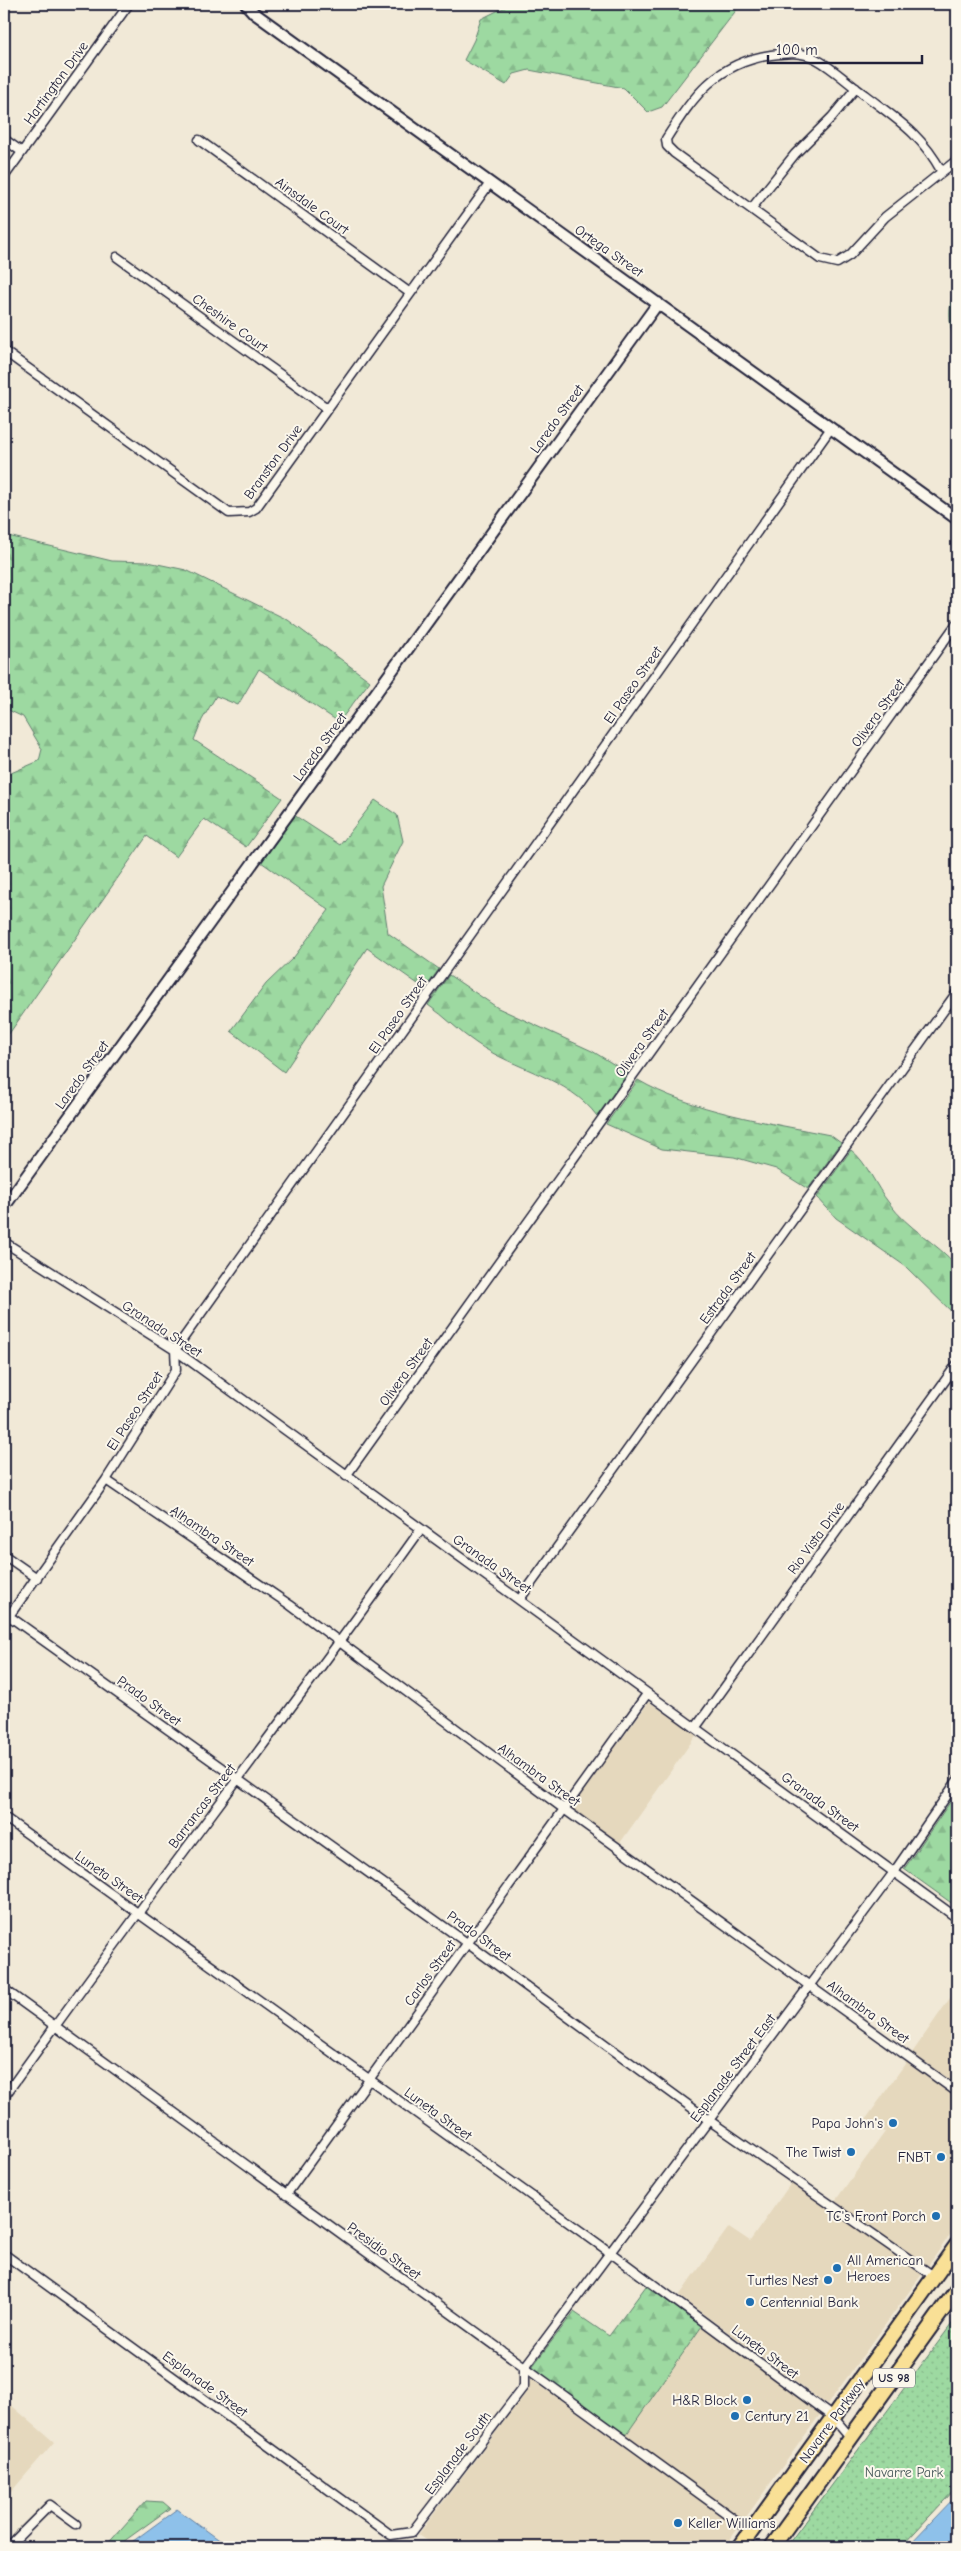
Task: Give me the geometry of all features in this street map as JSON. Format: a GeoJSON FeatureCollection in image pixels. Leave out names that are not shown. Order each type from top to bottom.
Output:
{"type":"FeatureCollection","features":[{"type":"Feature","properties":{"kind":"highway","name":"Navarre Parkway"},"geometry":{"type":"LineString","coordinates":[[740,2547],[957,2245]]}},
{"type":"Feature","properties":{"kind":"highway","name":"Navarre Parkway"},"geometry":{"type":"LineString","coordinates":[[772,2547],[957,2290]]}},
{"type":"Feature","properties":{"kind":"highway"},"geometry":{"type":"LineString","coordinates":[[730,2547],[752,2532]]}},
{"type":"Feature","properties":{"kind":"street","name":"Hartington Drive"},"geometry":{"type":"LineString","coordinates":[[4,177],[129,4]]}},
{"type":"Feature","properties":{"kind":"street","name":"Ortega Street"},"geometry":{"type":"LineString","coordinates":[[246,4],[254,13],[957,520]]}},
{"type":"Feature","properties":{"kind":"street"},"geometry":{"type":"LineString","coordinates":[[942,172],[930,150],[917,135],[816,59],[789,52],[732,65],[709,81],[675,124],[666,139],[667,146],[750,209],[820,259],[837,264],[850,255],[885,217],[942,172],[957,160]]}},
{"type":"Feature","properties":{"kind":"street"},"geometry":{"type":"LineString","coordinates":[[750,209],[794,154],[832,117],[856,88]]}},
{"type":"Feature","properties":{"kind":"street"},"geometry":{"type":"LineString","coordinates":[[4,139],[22,152]]}},
{"type":"Feature","properties":{"kind":"street","name":"Ainsdale Court"},"geometry":{"type":"LineString","coordinates":[[199,140],[410,293]]}},
{"type":"Feature","properties":{"kind":"street","name":"Branston Drive"},"geometry":{"type":"LineString","coordinates":[[4,351],[229,513],[241,514],[256,508],[490,183]]}},
{"type":"Feature","properties":{"kind":"street","name":"Cheshire Court"},"geometry":{"type":"LineString","coordinates":[[117,257],[327,408]]}},
{"type":"Feature","properties":{"kind":"street","name":"Laredo Street"},"geometry":{"type":"LineString","coordinates":[[4,1208],[658,303]]}},
{"type":"Feature","properties":{"kind":"street","name":"El Paseo Street"},"geometry":{"type":"LineString","coordinates":[[6,1619],[106,1480],[176,1370],[175,1350],[831,428]]}},
{"type":"Feature","properties":{"kind":"street","name":"Olivera Street"},"geometry":{"type":"LineString","coordinates":[[346,1476],[957,624]]}},
{"type":"Feature","properties":{"kind":"street","name":"Estrada Street"},"geometry":{"type":"LineString","coordinates":[[520,1599],[957,992]]}},
{"type":"Feature","properties":{"kind":"street","name":"Granada Street"},"geometry":{"type":"LineString","coordinates":[[4,1242],[175,1350],[957,1918]]}},
{"type":"Feature","properties":{"kind":"street","name":"Rio Vista Drive"},"geometry":{"type":"LineString","coordinates":[[696,1727],[957,1364]]}},
{"type":"Feature","properties":{"kind":"street","name":"Alhambra Street"},"geometry":{"type":"LineString","coordinates":[[106,1480],[290,1605],[564,1809],[957,2092]]}},
{"type":"Feature","properties":{"kind":"street","name":"Barrancas Street"},"geometry":{"type":"LineString","coordinates":[[4,2097],[138,1912],[340,1643],[421,1529]]}},
{"type":"Feature","properties":{"kind":"street"},"geometry":{"type":"LineString","coordinates":[[4,1555],[37,1578]]}},
{"type":"Feature","properties":{"kind":"street","name":"Prado Street"},"geometry":{"type":"LineString","coordinates":[[6,1619],[238,1780],[467,1943],[710,2120],[935,2277]]}},
{"type":"Feature","properties":{"kind":"street","name":"Carlos Street"},"geometry":{"type":"LineString","coordinates":[[286,2194],[647,1694]]}},
{"type":"Feature","properties":{"kind":"street","name":"Esplanade Street East"},"geometry":{"type":"LineString","coordinates":[[524,2368],[894,1872],[957,1780]]}},
{"type":"Feature","properties":{"kind":"street","name":"Luneta Street"},"geometry":{"type":"LineString","coordinates":[[4,1817],[611,2253],[834,2418],[851,2438]]}},
{"type":"Feature","properties":{"kind":"street","name":"Presidio Street"},"geometry":{"type":"LineString","coordinates":[[4,1988],[752,2532]]}},
{"type":"Feature","properties":{"kind":"street","name":"Esplanade Street"},"geometry":{"type":"LineString","coordinates":[[4,2254],[392,2535]]}},
{"type":"Feature","properties":{"kind":"street","name":"Esplanade South"},"geometry":{"type":"LineString","coordinates":[[392,2535],[412,2532],[440,2498],[524,2386],[524,2368]]}},
{"type":"Feature","properties":{"kind":"street"},"geometry":{"type":"LineString","coordinates":[[8,2547],[50,2505],[76,2524]]}},
{"type":"Feature","properties":{"kind":"shaded area"},"geometry":{"type":"Polygon","coordinates":[[[649,1702],[697,1734],[620,1843],[571,1808],[649,1702]]]}},
{"type":"Feature","properties":{"kind":"shaded area"},"geometry":{"type":"Polygon","coordinates":[[[957,1988],[957,2085],[912,2053],[957,1988]]]}},
{"type":"Feature","properties":{"kind":"shaded area"},"geometry":{"type":"Polygon","coordinates":[[[907,2061],[957,2098],[957,2225],[928,2266],[835,2201],[885,2132],[866,2119],[907,2061]]]}},
{"type":"Feature","properties":{"kind":"shaded area"},"geometry":{"type":"Polygon","coordinates":[[[791,2183],[922,2274],[827,2405],[679,2296],[729,2227],[750,2241],[791,2183]]]}},
{"type":"Feature","properties":{"kind":"shaded area"},"geometry":{"type":"Polygon","coordinates":[[[702,2326],[821,2413],[744,2520],[626,2435],[702,2326]]]}},
{"type":"Feature","properties":{"kind":"shaded area"},"geometry":{"type":"Polygon","coordinates":[[[530,2378],[738,2528],[725,2547],[436,2547],[418,2535],[529,2389],[530,2378]]]}},
{"type":"Feature","properties":{"kind":"shaded area"},"geometry":{"type":"Polygon","coordinates":[[[4,2399],[54,2442],[4,2500],[4,2399]]]}},
{"type":"Feature","properties":{"kind":"green space"},"geometry":{"type":"Polygon","coordinates":[[[511,4],[741,4],[662,107],[648,112],[624,88],[529,70],[514,74],[506,85],[464,60],[474,40],[481,19],[511,4]]]}},
{"type":"Feature","properties":{"kind":"green space"},"geometry":{"type":"Polygon","coordinates":[[[957,285],[957,350],[952,334],[950,309],[957,285]]]}},
{"type":"Feature","properties":{"kind":"green space"},"geometry":{"type":"Polygon","coordinates":[[[4,535],[112,561],[148,562],[186,570],[288,620],[370,681],[339,722],[259,669],[238,705],[216,696],[202,720],[194,740],[282,798],[246,847],[204,819],[176,857],[147,836],[4,1041],[4,776],[39,761],[42,749],[23,717],[4,708],[4,535]]]}},
{"type":"Feature","properties":{"kind":"green space"},"geometry":{"type":"Polygon","coordinates":[[[375,800],[397,815],[403,841],[381,886],[388,933],[439,969],[425,989],[367,948],[284,1072],[231,1031],[266,984],[294,957],[329,910],[261,862],[294,815],[340,845],[375,800]]]}},
{"type":"Feature","properties":{"kind":"green space"},"geometry":{"type":"Polygon","coordinates":[[[449,975],[498,1008],[592,1051],[628,1073],[597,1116],[571,1092],[491,1052],[470,1039],[428,1005],[449,975]]]}},
{"type":"Feature","properties":{"kind":"green space"},"geometry":{"type":"Polygon","coordinates":[[[638,1080],[659,1091],[706,1108],[731,1115],[830,1135],[841,1143],[808,1189],[776,1169],[734,1157],[662,1149],[606,1124],[638,1080]]]}},
{"type":"Feature","properties":{"kind":"green space"},"geometry":{"type":"Polygon","coordinates":[[[851,1150],[862,1161],[884,1197],[897,1212],[957,1266],[957,1317],[905,1266],[836,1218],[817,1197],[851,1150]]]}},
{"type":"Feature","properties":{"kind":"green space"},"geometry":{"type":"Polygon","coordinates":[[[957,1792],[957,1907],[904,1869],[957,1792]]]}},
{"type":"Feature","properties":{"kind":"green space"},"geometry":{"type":"Polygon","coordinates":[[[646,2286],[702,2326],[626,2435],[532,2367],[574,2312],[609,2336],[646,2286]]]}},
{"type":"Feature","properties":{"kind":"green space","name":"Navarre Park"},"geometry":{"type":"Polygon","coordinates":[[[957,2317],[957,2487],[901,2547],[786,2547],[957,2317]]]}},
{"type":"Feature","properties":{"kind":"green space"},"geometry":{"type":"Polygon","coordinates":[[[146,2501],[163,2502],[170,2508],[116,2547],[105,2547],[146,2501]]]}},
{"type":"Feature","properties":{"kind":"water"},"geometry":{"type":"Polygon","coordinates":[[[957,2495],[957,2547],[907,2547],[957,2495]]]}},
{"type":"Feature","properties":{"kind":"water"},"geometry":{"type":"Polygon","coordinates":[[[177,2509],[229,2547],[125,2547],[177,2509]]]}},
{"type":"Feature","properties":{"kind":"place","name":"Papa John's"},"geometry":{"type":"Point","coordinates":[893,2123]}},
{"type":"Feature","properties":{"kind":"place","name":"The Twist"},"geometry":{"type":"Point","coordinates":[851,2152]}},
{"type":"Feature","properties":{"kind":"place","name":"FNBT"},"geometry":{"type":"Point","coordinates":[941,2157]}},
{"type":"Feature","properties":{"kind":"place","name":"TC's Front Porch"},"geometry":{"type":"Point","coordinates":[936,2216]}},
{"type":"Feature","properties":{"kind":"place","name":"All American Heroes"},"geometry":{"type":"Point","coordinates":[837,2268]}},
{"type":"Feature","properties":{"kind":"place","name":"Turtles Nest"},"geometry":{"type":"Point","coordinates":[828,2280]}},
{"type":"Feature","properties":{"kind":"place","name":"Centennial Bank"},"geometry":{"type":"Point","coordinates":[750,2302]}},
{"type":"Feature","properties":{"kind":"place","name":"H&R Block"},"geometry":{"type":"Point","coordinates":[747,2400]}},
{"type":"Feature","properties":{"kind":"place","name":"Century 21"},"geometry":{"type":"Point","coordinates":[735,2416]}},
{"type":"Feature","properties":{"kind":"place","name":"Keller Williams"},"geometry":{"type":"Point","coordinates":[678,2523]}}]}
